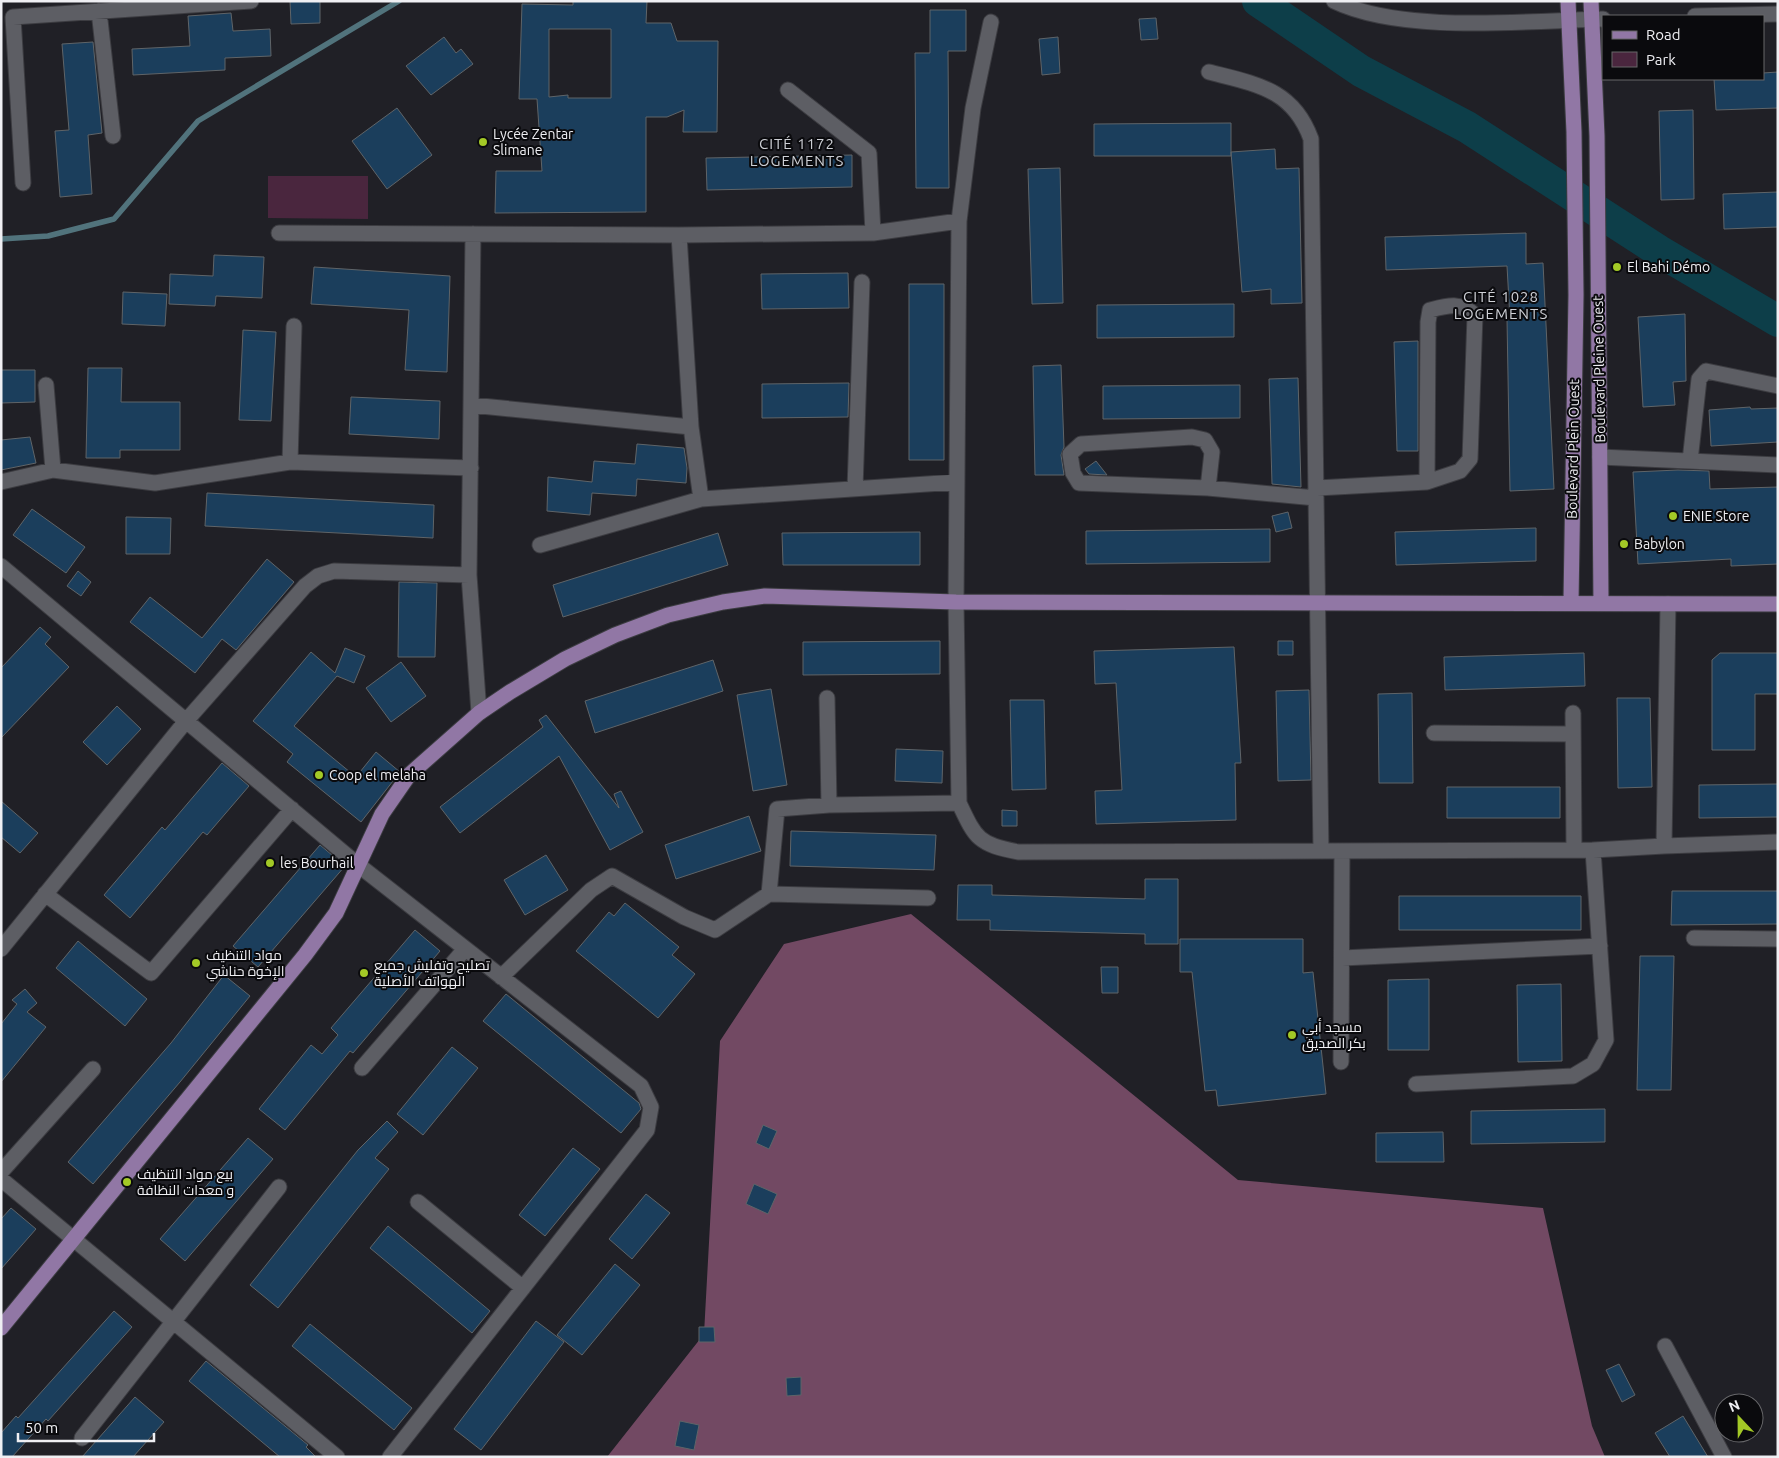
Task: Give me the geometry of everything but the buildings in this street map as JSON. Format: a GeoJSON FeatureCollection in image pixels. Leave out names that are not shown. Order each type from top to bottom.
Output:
{"type":"FeatureCollection","features":[{"type":"Feature","properties":{"kind":"main road"},"geometry":{"type":"LineString","coordinates":[[1568,1],[1570,20]]}},
{"type":"Feature","properties":{"kind":"main road"},"geometry":{"type":"LineString","coordinates":[[1592,1],[1598,19]]}},
{"type":"Feature","properties":{"kind":"main road","name":"Boulevard Pleine Ouest"},"geometry":{"type":"LineString","coordinates":[[1598,19],[1597,136],[1601,602]]}},
{"type":"Feature","properties":{"kind":"main road","name":"Boulevard Pleine Ouest"},"geometry":{"type":"LineString","coordinates":[[1570,20],[1574,132],[1576,295]]}},
{"type":"Feature","properties":{"kind":"main road","name":"Boulevard Plein Ouest"},"geometry":{"type":"LineString","coordinates":[[1571,602],[1576,295]]}},
{"type":"Feature","properties":{"kind":"main road"},"geometry":{"type":"LineString","coordinates":[[1,1328],[305,955],[336,913],[357,864],[382,814],[409,775],[479,713],[565,658],[614,635],[668,615],[723,602],[765,596],[956,602],[1601,602],[1778,604]]}},
{"type":"Feature","properties":{"kind":"street"},"geometry":{"type":"LineString","coordinates":[[23,183],[7,17],[251,1]]}},
{"type":"Feature","properties":{"kind":"street"},"geometry":{"type":"LineString","coordinates":[[1334,1],[1347,8],[1402,20],[1474,22],[1598,19]]}},
{"type":"Feature","properties":{"kind":"street"},"geometry":{"type":"LineString","coordinates":[[99,11],[113,136]]}},
{"type":"Feature","properties":{"kind":"street"},"geometry":{"type":"LineString","coordinates":[[1736,15],[1778,14]]}},
{"type":"Feature","properties":{"kind":"street"},"geometry":{"type":"LineString","coordinates":[[991,22],[973,108],[959,221],[956,602],[959,803],[973,832],[991,846],[1018,852],[1593,850],[1778,842]]}},
{"type":"Feature","properties":{"kind":"street"},"geometry":{"type":"LineString","coordinates":[[1210,72],[1258,85],[1288,102],[1304,120],[1311,138],[1321,851]]}},
{"type":"Feature","properties":{"kind":"street"},"geometry":{"type":"LineString","coordinates":[[788,90],[869,153],[873,232]]}},
{"type":"Feature","properties":{"kind":"street"},"geometry":{"type":"LineString","coordinates":[[279,233],[679,236],[873,232],[959,221]]}},
{"type":"Feature","properties":{"kind":"street"},"geometry":{"type":"LineString","coordinates":[[473,234],[469,575],[479,713]]}},
{"type":"Feature","properties":{"kind":"street"},"geometry":{"type":"LineString","coordinates":[[679,236],[691,427],[701,499]]}},
{"type":"Feature","properties":{"kind":"street"},"geometry":{"type":"LineString","coordinates":[[855,489],[862,282]]}},
{"type":"Feature","properties":{"kind":"street"},"geometry":{"type":"LineString","coordinates":[[1208,488],[1212,452],[1205,440],[1192,437],[1081,444],[1070,454],[1073,473],[1079,483],[1316,493],[1427,482],[1460,471],[1470,459],[1476,315],[1466,307],[1449,305],[1430,310],[1428,322],[1427,482]]}},
{"type":"Feature","properties":{"kind":"street"},"geometry":{"type":"LineString","coordinates":[[290,462],[294,326]]}},
{"type":"Feature","properties":{"kind":"street"},"geometry":{"type":"LineString","coordinates":[[1690,461],[1699,379],[1706,371],[1778,386]]}},
{"type":"Feature","properties":{"kind":"street"},"geometry":{"type":"LineString","coordinates":[[46,385],[53,470]]}},
{"type":"Feature","properties":{"kind":"street"},"geometry":{"type":"LineString","coordinates":[[471,405],[691,427]]}},
{"type":"Feature","properties":{"kind":"street"},"geometry":{"type":"LineString","coordinates":[[1600,457],[1778,465]]}},
{"type":"Feature","properties":{"kind":"street"},"geometry":{"type":"LineString","coordinates":[[1,482],[53,470],[155,483],[290,462],[470,468]]}},
{"type":"Feature","properties":{"kind":"street"},"geometry":{"type":"LineString","coordinates":[[540,545],[701,499],[957,482]]}},
{"type":"Feature","properties":{"kind":"street"},"geometry":{"type":"LineString","coordinates":[[1,566],[357,864],[641,1086],[651,1107],[647,1130],[390,1457]]}},
{"type":"Feature","properties":{"kind":"street"},"geometry":{"type":"LineString","coordinates":[[1,948],[186,721],[287,605],[318,576],[334,571],[351,570],[469,575]]}},
{"type":"Feature","properties":{"kind":"street"},"geometry":{"type":"LineString","coordinates":[[1664,846],[1668,604]]}},
{"type":"Feature","properties":{"kind":"street"},"geometry":{"type":"LineString","coordinates":[[827,698],[828,806]]}},
{"type":"Feature","properties":{"kind":"street"},"geometry":{"type":"LineString","coordinates":[[1573,713],[1574,850]]}},
{"type":"Feature","properties":{"kind":"street"},"geometry":{"type":"LineString","coordinates":[[1434,733],[1572,734]]}},
{"type":"Feature","properties":{"kind":"street"},"geometry":{"type":"LineString","coordinates":[[769,894],[777,809],[959,803]]}},
{"type":"Feature","properties":{"kind":"street"},"geometry":{"type":"LineString","coordinates":[[45,894],[151,973],[292,809]]}},
{"type":"Feature","properties":{"kind":"street"},"geometry":{"type":"LineString","coordinates":[[1416,1084],[1573,1076],[1593,1064],[1606,1040],[1593,850]]}},
{"type":"Feature","properties":{"kind":"street"},"geometry":{"type":"LineString","coordinates":[[1341,1062],[1342,851]]}},
{"type":"Feature","properties":{"kind":"street"},"geometry":{"type":"LineString","coordinates":[[501,977],[591,890],[612,876],[684,917],[715,930],[769,894],[928,898]]}},
{"type":"Feature","properties":{"kind":"street"},"geometry":{"type":"LineString","coordinates":[[1694,938],[1778,939]]}},
{"type":"Feature","properties":{"kind":"street"},"geometry":{"type":"LineString","coordinates":[[1342,958],[1600,946]]}},
{"type":"Feature","properties":{"kind":"street"},"geometry":{"type":"LineString","coordinates":[[362,1068],[465,949]]}},
{"type":"Feature","properties":{"kind":"street"},"geometry":{"type":"LineString","coordinates":[[1,1172],[93,1069]]}},
{"type":"Feature","properties":{"kind":"street"},"geometry":{"type":"LineString","coordinates":[[1,1178],[337,1457]]}},
{"type":"Feature","properties":{"kind":"street"},"geometry":{"type":"LineString","coordinates":[[82,1438],[279,1187]]}},
{"type":"Feature","properties":{"kind":"street"},"geometry":{"type":"LineString","coordinates":[[418,1202],[523,1288]]}},
{"type":"Feature","properties":{"kind":"street"},"geometry":{"type":"LineString","coordinates":[[1665,1346],[1724,1457]]}},
{"type":"Feature","properties":{"kind":"green space"},"geometry":{"type":"Polygon","coordinates":[[[268,176],[368,176],[368,219],[268,218],[268,176]]]}},
{"type":"Feature","properties":{"kind":"shaded area"},"geometry":{"type":"Polygon","coordinates":[[[911,914],[1238,1180],[1543,1208],[1592,1426],[1605,1457],[607,1457],[704,1334],[720,1041],[784,944],[911,914]]]}},
{"type":"Feature","properties":{"kind":"waterway"},"geometry":{"type":"LineString","coordinates":[[1,239],[48,236],[114,219],[198,121],[399,1]]}},
{"type":"Feature","properties":{"kind":"waterway"},"geometry":{"type":"LineString","coordinates":[[1258,1],[1361,71],[1467,127],[1659,251],[1778,321]]}},
{"type":"Feature","properties":{"kind":"place","name":"Lycée Zentar Slimane"},"geometry":{"type":"Point","coordinates":[483,142]}},
{"type":"Feature","properties":{"kind":"place","name":"El Bahi Démo"},"geometry":{"type":"Point","coordinates":[1617,267]}},
{"type":"Feature","properties":{"kind":"place","name":"ENIE Store"},"geometry":{"type":"Point","coordinates":[1673,516]}},
{"type":"Feature","properties":{"kind":"place","name":"Babylon"},"geometry":{"type":"Point","coordinates":[1624,544]}},
{"type":"Feature","properties":{"kind":"place","name":"Coop el melaha"},"geometry":{"type":"Point","coordinates":[319,775]}},
{"type":"Feature","properties":{"kind":"place","name":"les Bourhail"},"geometry":{"type":"Point","coordinates":[270,863]}},
{"type":"Feature","properties":{"kind":"place","name":"مواد التنظيف الإخوة حناشي"},"geometry":{"type":"Point","coordinates":[196,963]}},
{"type":"Feature","properties":{"kind":"place","name":"تصليح وتفليش جميع الهواتف الأصلية"},"geometry":{"type":"Point","coordinates":[364,973]}},
{"type":"Feature","properties":{"kind":"place","name":"مسجد أبي بكر الصديق"},"geometry":{"type":"Point","coordinates":[1292,1035]}},
{"type":"Feature","properties":{"kind":"place","name":"بيع مواد التنظيف و معدات النظافة"},"geometry":{"type":"Point","coordinates":[127,1182]}},
{"type":"Feature","properties":{"kind":"district","name":"CITÉ 1172 LOGEMENTS"},"geometry":{"type":"Point","coordinates":[797,152]}},
{"type":"Feature","properties":{"kind":"district","name":"CITÉ 1028 LOGEMENTS"},"geometry":{"type":"Point","coordinates":[1501,306]}}]}
